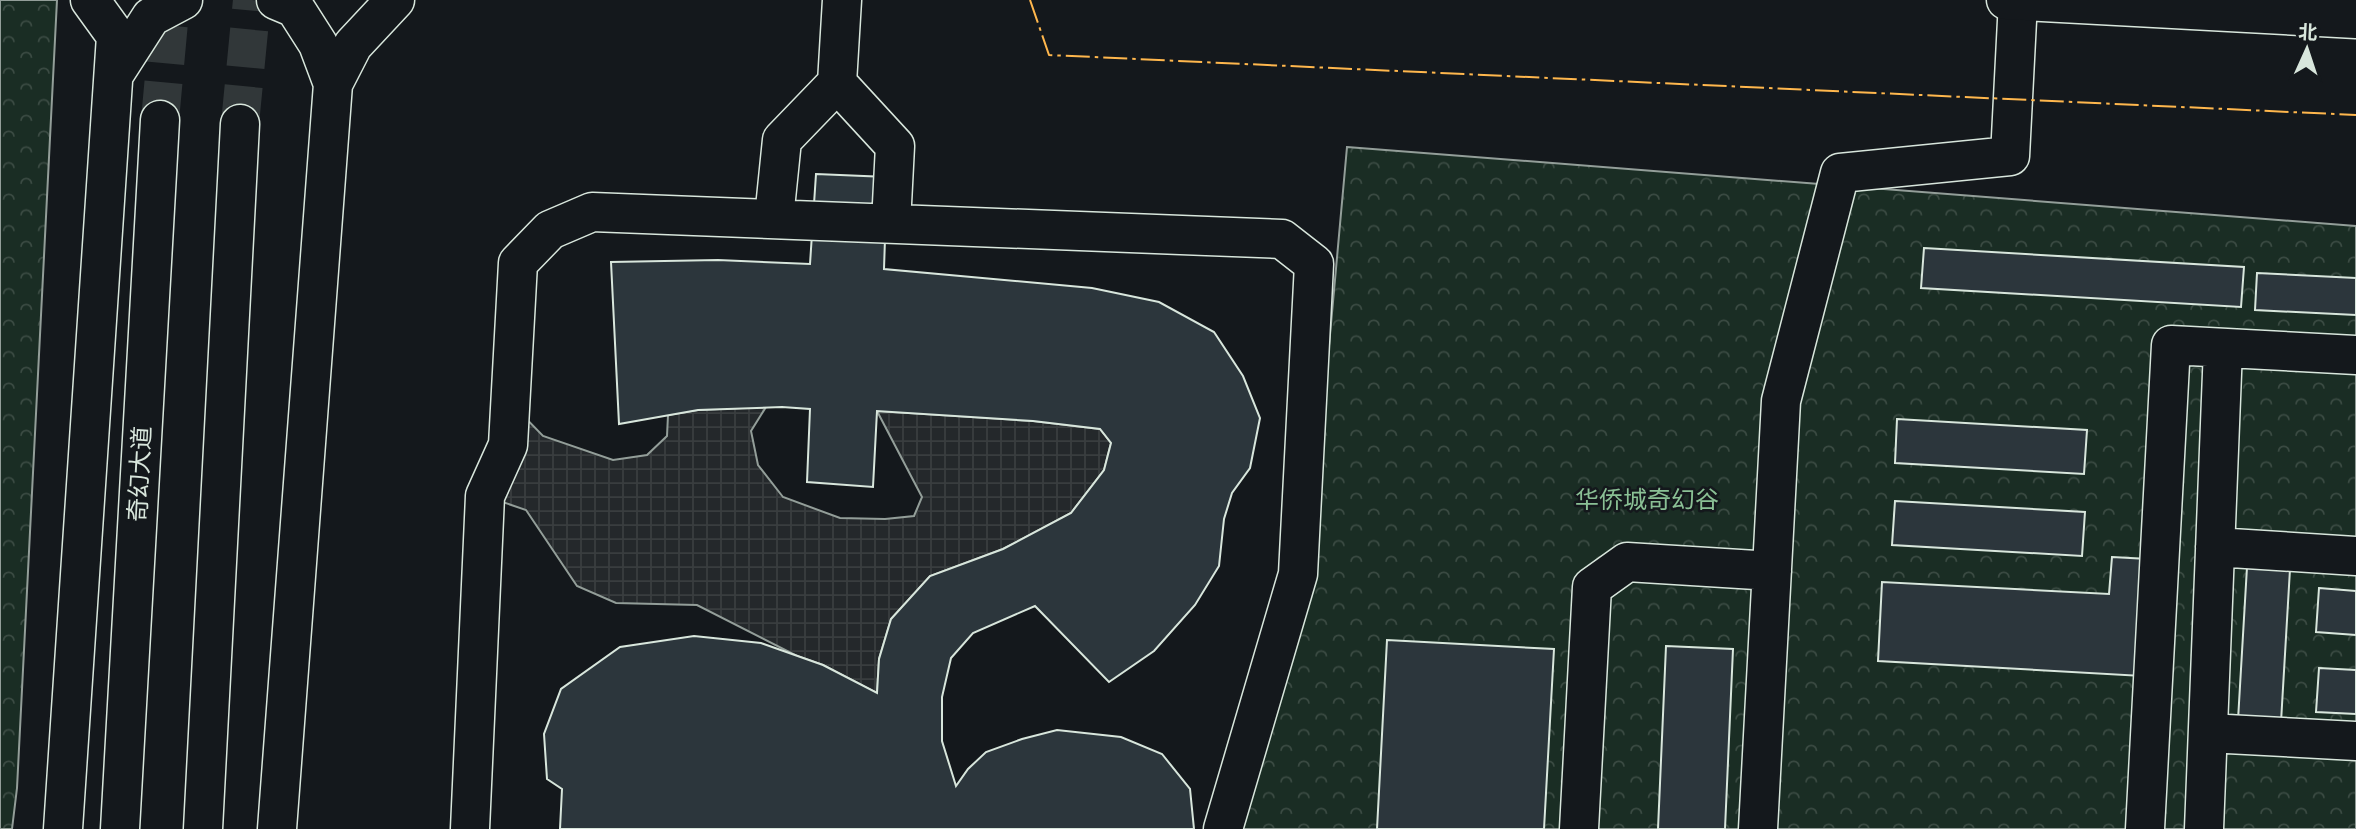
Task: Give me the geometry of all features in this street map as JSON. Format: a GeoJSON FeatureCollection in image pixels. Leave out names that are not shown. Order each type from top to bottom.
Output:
{"type":"FeatureCollection","features":[{"type":"Feature","properties":{"kind":"street"},"geometry":{"type":"LineString","coordinates":[[63,829],[116,36],[90,0]]}},
{"type":"Feature","properties":{"kind":"street"},"geometry":{"type":"LineString","coordinates":[[114,76],[152,17],[183,0]]}},
{"type":"Feature","properties":{"kind":"street"},"geometry":{"type":"LineString","coordinates":[[276,0],[295,8],[318,44],[333,84]]}},
{"type":"Feature","properties":{"kind":"street"},"geometry":{"type":"LineString","coordinates":[[277,829],[333,84],[353,45],[395,0]]}},
{"type":"Feature","properties":{"kind":"street"},"geometry":{"type":"LineString","coordinates":[[774,218],[782,140],[837,83],[842,0]]}},
{"type":"Feature","properties":{"kind":"street"},"geometry":{"type":"LineString","coordinates":[[2006,0],[2356,19]]}},
{"type":"Feature","properties":{"kind":"street"},"geometry":{"type":"LineString","coordinates":[[1758,829],[1781,401],[1840,173],[2010,156],[2018,1]]}},
{"type":"Feature","properties":{"kind":"street"},"geometry":{"type":"LineString","coordinates":[[837,83],[895,146],[891,223]]}},
{"type":"Feature","properties":{"kind":"street","name":"奇幻大道"},"geometry":{"type":"LineString","coordinates":[[120,829],[160,120]]}},
{"type":"Feature","properties":{"kind":"street"},"geometry":{"type":"LineString","coordinates":[[204,829],[240,124]]}},
{"type":"Feature","properties":{"kind":"street"},"geometry":{"type":"LineString","coordinates":[[470,829],[485,496],[508,445],[518,263],[551,229],[592,212],[1282,239],[1314,264],[1298,574],[1223,829]]}},
{"type":"Feature","properties":{"kind":"street"},"geometry":{"type":"LineString","coordinates":[[2145,829],[2171,345],[2356,355]]}},
{"type":"Feature","properties":{"kind":"street"},"geometry":{"type":"LineString","coordinates":[[2204,829],[2223,348]]}},
{"type":"Feature","properties":{"kind":"street"},"geometry":{"type":"LineString","coordinates":[[2215,547],[2356,556]]}},
{"type":"Feature","properties":{"kind":"street"},"geometry":{"type":"LineString","coordinates":[[1579,829],[1592,587],[1627,562],[1772,571]]}},
{"type":"Feature","properties":{"kind":"street"},"geometry":{"type":"LineString","coordinates":[[2208,733],[2356,741]]}},
{"type":"Feature","properties":{"kind":"green space"},"geometry":{"type":"Polygon","coordinates":[[[0,0],[57,0],[17,788],[12,829],[0,829],[0,0]]]}},
{"type":"Feature","properties":{"kind":"green space","name":"华侨城奇幻谷"},"geometry":{"type":"Polygon","coordinates":[[[1347,147],[2356,226],[2356,829],[1240,829],[1308,578],[1347,147]]]}},
{"type":"Feature","properties":{"kind":"shaded area"},"geometry":{"type":"Polygon","coordinates":[[[510,402],[543,436],[613,460],[647,455],[667,436],[668,415],[698,410],[766,407],[751,431],[758,465],[783,497],[840,518],[885,519],[914,516],[922,497],[877,411],[1033,421],[1100,429],[1111,443],[1104,470],[1071,513],[1003,549],[930,576],[891,619],[879,659],[877,693],[697,605],[616,603],[577,586],[526,510],[485,496],[510,402]]]}},
{"type":"Feature","properties":{"kind":"building"},"geometry":{"type":"Polygon","coordinates":[[[816,174],[887,177],[884,269],[1092,288],[1159,302],[1214,332],[1243,376],[1260,418],[1250,468],[1232,493],[1224,519],[1219,566],[1195,605],[1154,651],[1109,682],[1035,606],[973,633],[951,658],[942,697],[942,741],[956,786],[968,769],[986,752],[1022,739],[1057,730],[1121,737],[1162,754],[1190,789],[1194,829],[560,829],[562,789],[547,779],[544,734],[561,689],[620,647],[694,636],[761,643],[823,665],[877,693],[879,659],[891,619],[930,576],[1003,549],[1071,513],[1104,470],[1111,443],[1100,429],[1033,421],[877,411],[873,487],[807,482],[810,409],[782,407],[698,410],[619,424],[611,262],[718,260],[810,264],[816,174]]]}},
{"type":"Feature","properties":{"kind":"building"},"geometry":{"type":"Polygon","coordinates":[[[1924,248],[2244,267],[2241,307],[1921,288],[1924,248]]]}},
{"type":"Feature","properties":{"kind":"building"},"geometry":{"type":"Polygon","coordinates":[[[2257,273],[2356,278],[2356,315],[2255,310],[2257,273]]]}},
{"type":"Feature","properties":{"kind":"building"},"geometry":{"type":"Polygon","coordinates":[[[1897,419],[2087,430],[2084,474],[1895,463],[1897,419]]]}},
{"type":"Feature","properties":{"kind":"building"},"geometry":{"type":"Polygon","coordinates":[[[1895,501],[2085,512],[2082,556],[1892,545],[1895,501]]]}},
{"type":"Feature","properties":{"kind":"building"},"geometry":{"type":"Polygon","coordinates":[[[2112,557],[2148,559],[2142,676],[1878,661],[1882,582],[2109,594],[2112,557]]]}},
{"type":"Feature","properties":{"kind":"building"},"geometry":{"type":"Polygon","coordinates":[[[2247,567],[2290,569],[2281,722],[2238,720],[2247,567]]]}},
{"type":"Feature","properties":{"kind":"building"},"geometry":{"type":"Polygon","coordinates":[[[2319,588],[2356,591],[2356,635],[2316,632],[2319,588]]]}},
{"type":"Feature","properties":{"kind":"building"},"geometry":{"type":"Polygon","coordinates":[[[1387,640],[1554,649],[1544,829],[1377,829],[1387,640]]]}},
{"type":"Feature","properties":{"kind":"building"},"geometry":{"type":"Polygon","coordinates":[[[1666,646],[1733,649],[1725,829],[1658,829],[1666,646]]]}},
{"type":"Feature","properties":{"kind":"building"},"geometry":{"type":"Polygon","coordinates":[[[2319,668],[2356,670],[2356,714],[2316,712],[2319,668]]]}},
{"type":"Feature","properties":{"kind":"tunnel"},"geometry":{"type":"LineString","coordinates":[[160,120],[171,0]]}},
{"type":"Feature","properties":{"kind":"tunnel"},"geometry":{"type":"LineString","coordinates":[[240,124],[252,0]]}},
{"type":"Feature","properties":{"kind":"power"},"geometry":{"type":"LineString","coordinates":[[1030,0],[1049,55],[2356,115]]}}]}
